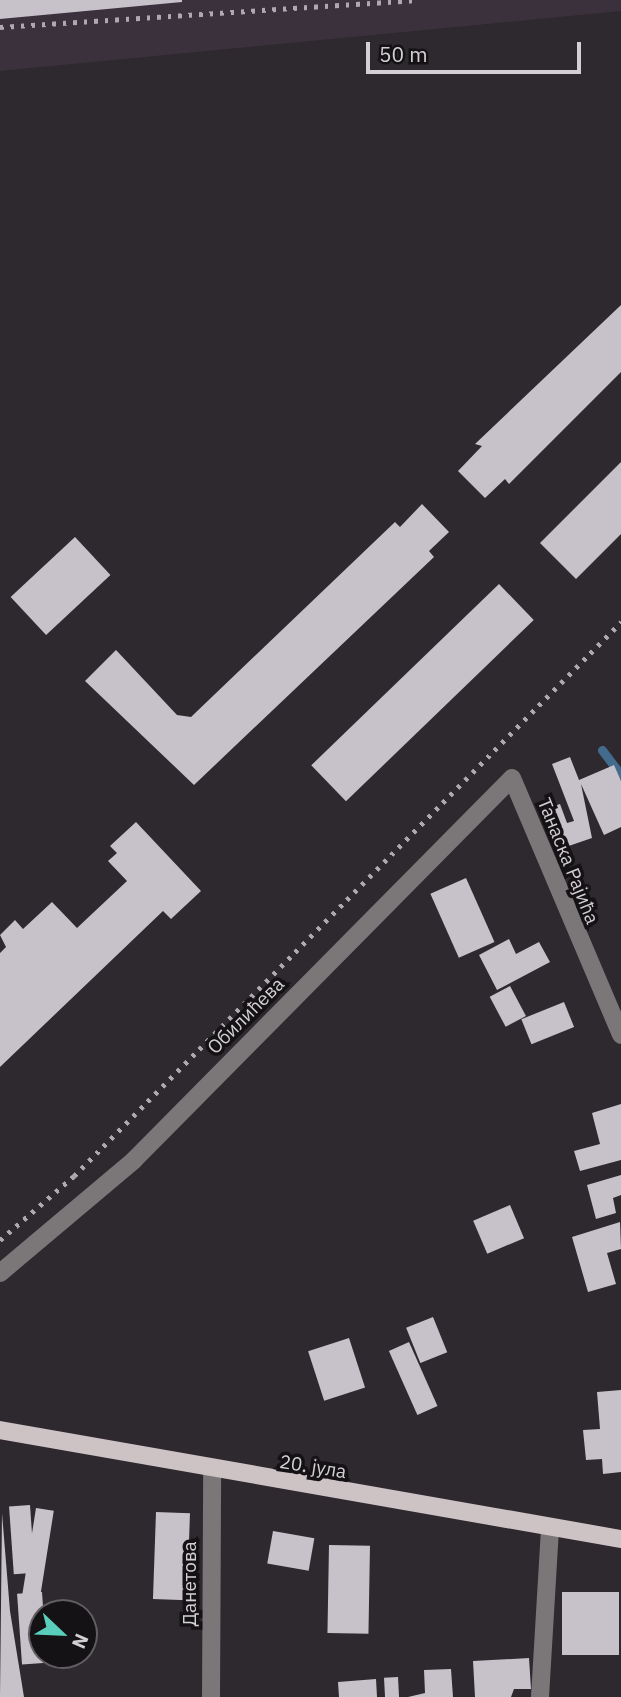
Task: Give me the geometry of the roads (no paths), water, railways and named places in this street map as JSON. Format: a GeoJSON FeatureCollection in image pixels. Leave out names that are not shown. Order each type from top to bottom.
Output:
{"type":"FeatureCollection","features":[{"type":"Feature","properties":{"kind":"main road","name":"20. јула"},"geometry":{"type":"LineString","coordinates":[[0,1430],[212,1471],[621,1539]]}},
{"type":"Feature","properties":{"kind":"street","name":"Танаска Рајића"},"geometry":{"type":"LineString","coordinates":[[512,778],[621,1035]]}},
{"type":"Feature","properties":{"kind":"street","name":"Обилићева"},"geometry":{"type":"LineString","coordinates":[[0,1273],[134,1160],[512,778]]}},
{"type":"Feature","properties":{"kind":"street","name":"Данетова"},"geometry":{"type":"LineString","coordinates":[[211,1697],[212,1471]]}},
{"type":"Feature","properties":{"kind":"street"},"geometry":{"type":"LineString","coordinates":[[540,1697],[550,1527]]}},
{"type":"Feature","properties":{"kind":"waterway"},"geometry":{"type":"LineString","coordinates":[[602,750],[621,775]]}},
{"type":"Feature","properties":{"kind":"railway"},"geometry":{"type":"LineString","coordinates":[[0,27],[414,0]]}},
{"type":"Feature","properties":{"kind":"railway"},"geometry":{"type":"LineString","coordinates":[[0,1240],[74,1176],[621,622]]}}]}
